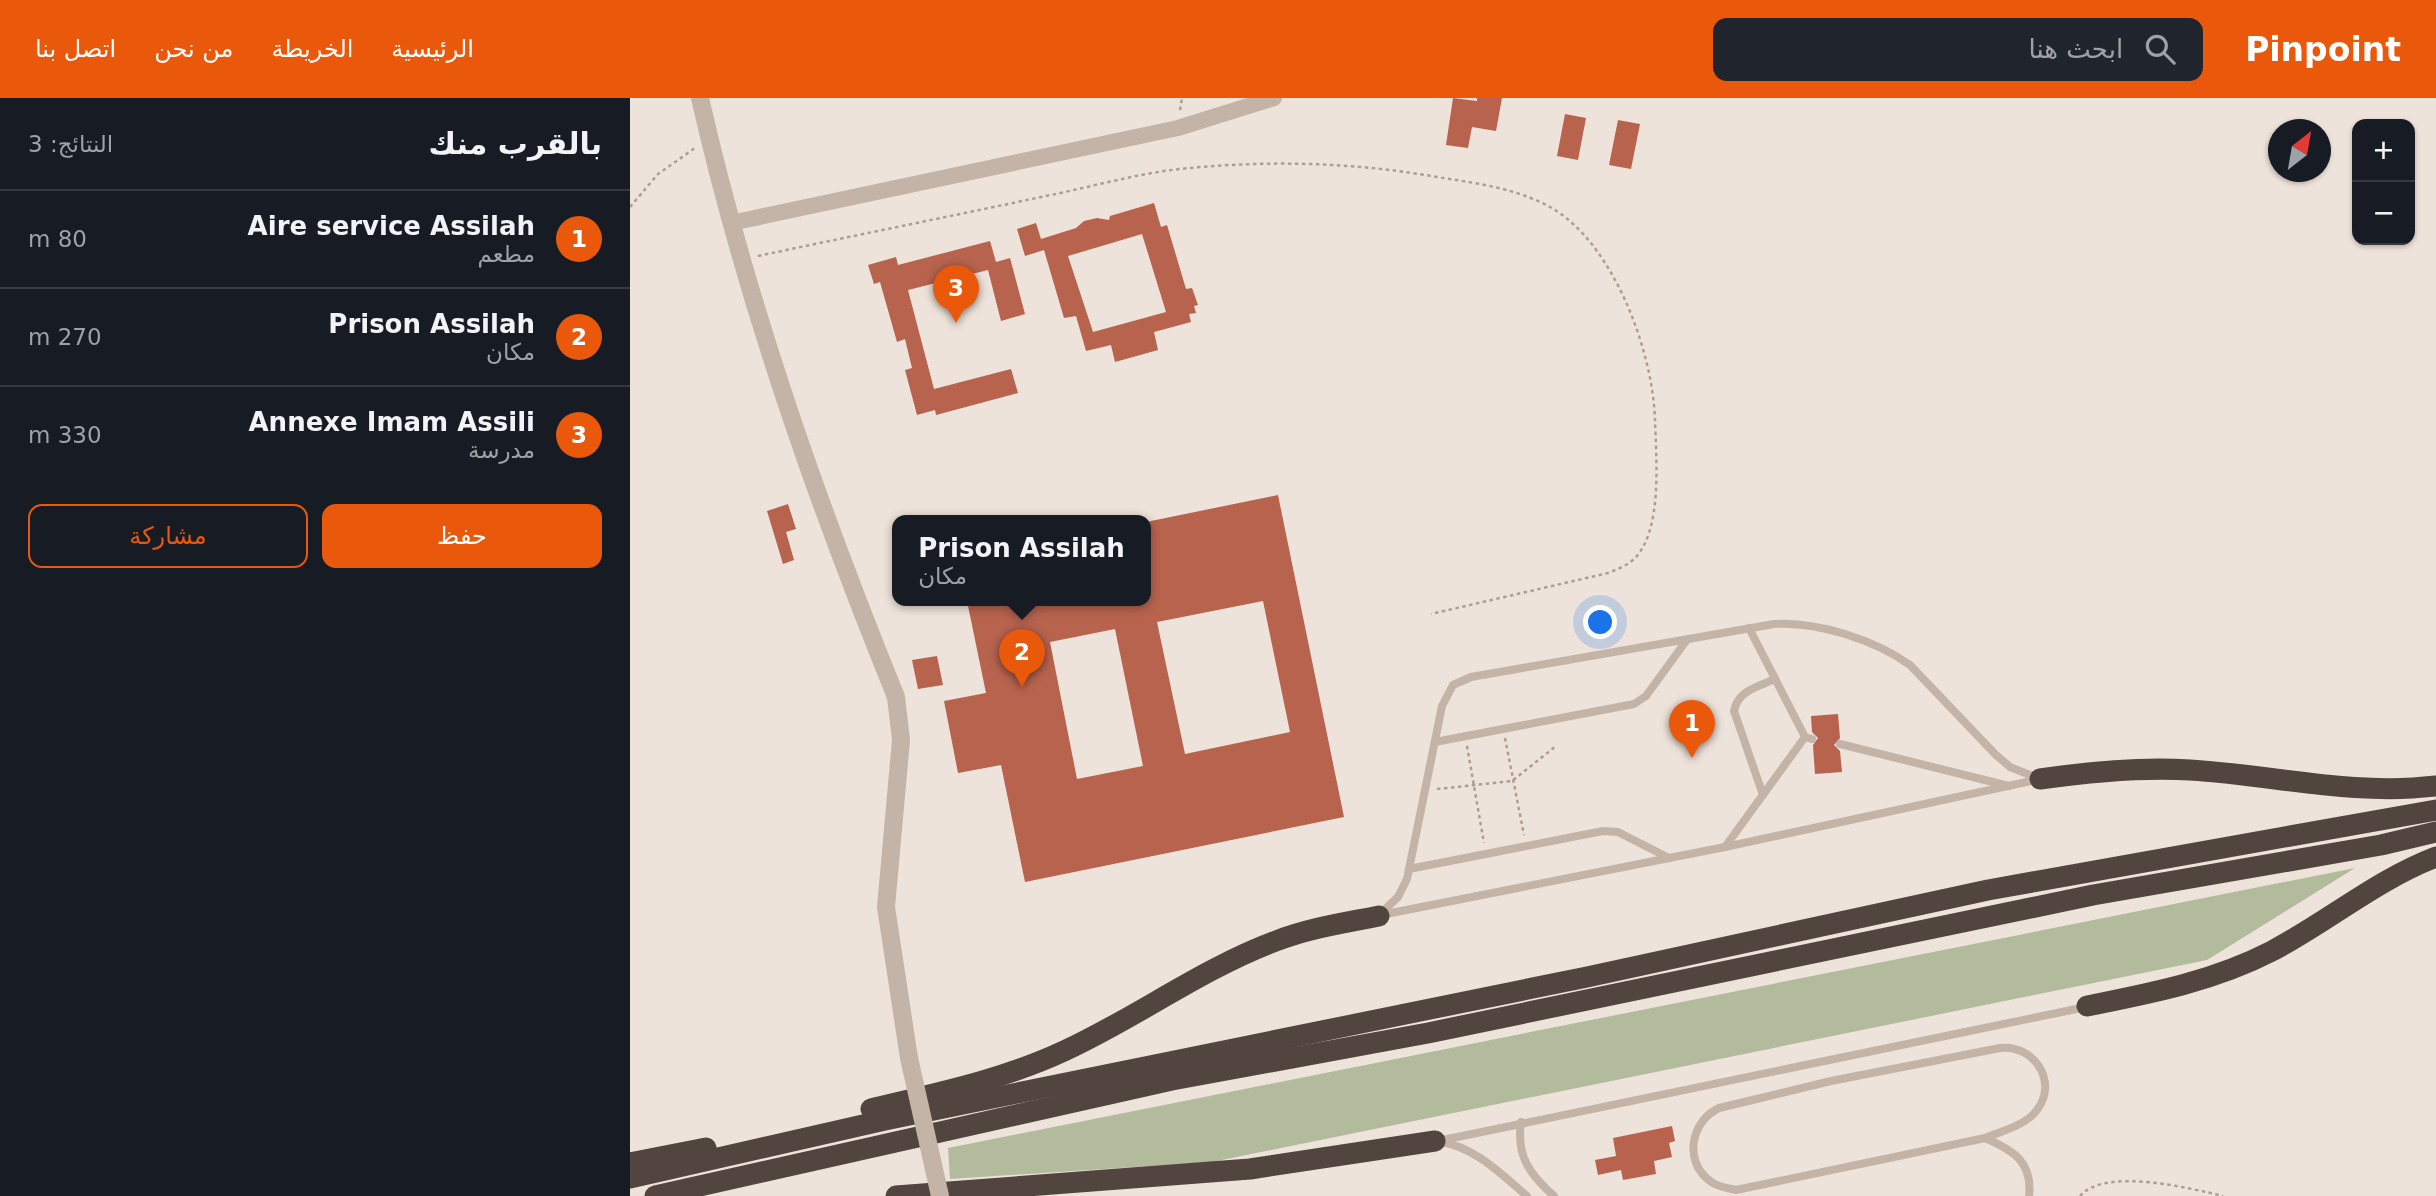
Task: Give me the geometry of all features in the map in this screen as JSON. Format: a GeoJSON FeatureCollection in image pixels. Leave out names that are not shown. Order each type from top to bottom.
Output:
{"type":"FeatureCollection","features":[{"type":"Feature","properties":{"kind":"highway"},"geometry":{"type":"LineString","coordinates":[[2040,779],[2144,769],[2191,770],[2374,791],[2436,786]]}},
{"type":"Feature","properties":{"kind":"highway"},"geometry":{"type":"LineString","coordinates":[[630,1178],[885,1120],[1574,979],[1988,890],[2436,810]]}},
{"type":"Feature","properties":{"kind":"highway"},"geometry":{"type":"LineString","coordinates":[[655,1196],[1172,1080],[1427,1033],[2093,895],[2436,832]]}},
{"type":"Feature","properties":{"kind":"highway"},"geometry":{"type":"LineString","coordinates":[[2087,1006],[2171,989],[2225,973],[2274,950],[2436,857]]}},
{"type":"Feature","properties":{"kind":"highway"},"geometry":{"type":"LineString","coordinates":[[630,1163],[711,1147],[936,1093],[1021,1069],[1065,1051],[1246,953],[1305,932],[1379,916]]}},
{"type":"Feature","properties":{"kind":"highway"},"geometry":{"type":"LineString","coordinates":[[896,1196],[1250,1169],[1435,1141]]}},
{"type":"Feature","properties":{"kind":"street"},"geometry":{"type":"LineString","coordinates":[[700,98],[741,259],[801,452],[896,697],[900,716],[886,907],[909,1058],[940,1196]]}},
{"type":"Feature","properties":{"kind":"street"},"geometry":{"type":"LineString","coordinates":[[731,223],[1178,128],[1274,98]]}},
{"type":"Feature","properties":{"kind":"lane"},"geometry":{"type":"LineString","coordinates":[[1379,916],[1398,897],[1409,869],[1442,706],[1458,681],[1749,628],[1794,622],[1814,624],[1895,654],[1910,665],[1996,754],[2010,766],[2040,779]]}},
{"type":"Feature","properties":{"kind":"lane"},"geometry":{"type":"LineString","coordinates":[[1726,847],[1763,794],[1809,738],[1749,628]]}},
{"type":"Feature","properties":{"kind":"lane"},"geometry":{"type":"LineString","coordinates":[[1435,742],[1634,704],[1646,696],[1686,641]]}},
{"type":"Feature","properties":{"kind":"lane"},"geometry":{"type":"LineString","coordinates":[[1763,794],[1734,711],[1736,702],[1745,692],[1775,680]]}},
{"type":"Feature","properties":{"kind":"lane"},"geometry":{"type":"LineString","coordinates":[[1840,744],[2011,786]]}},
{"type":"Feature","properties":{"kind":"lane"},"geometry":{"type":"LineString","coordinates":[[1379,916],[1726,847],[2040,779]]}},
{"type":"Feature","properties":{"kind":"lane"},"geometry":{"type":"LineString","coordinates":[[1409,869],[1527,845],[1618,832],[1669,858]]}},
{"type":"Feature","properties":{"kind":"lane"},"geometry":{"type":"LineString","coordinates":[[1435,1141],[2087,1006]]}},
{"type":"Feature","properties":{"kind":"lane"},"geometry":{"type":"LineString","coordinates":[[1728,1196],[1736,1190],[1985,1138],[2032,1116],[2042,1100],[2044,1076],[2038,1063],[2018,1049],[2000,1048],[1831,1081],[1708,1113],[1694,1137],[1697,1166],[1710,1182],[1736,1190]]}},
{"type":"Feature","properties":{"kind":"lane"},"geometry":{"type":"LineString","coordinates":[[1521,1122],[1520,1150],[1524,1162],[1532,1175],[1554,1196]]}},
{"type":"Feature","properties":{"kind":"lane"},"geometry":{"type":"LineString","coordinates":[[1985,1138],[2018,1155],[2030,1178],[2029,1196]]}},
{"type":"Feature","properties":{"kind":"lane"},"geometry":{"type":"LineString","coordinates":[[1435,1141],[1455,1144],[1478,1156],[1527,1196]]}},
{"type":"Feature","properties":{"kind":"path"},"geometry":{"type":"LineString","coordinates":[[630,207],[658,174],[709,138]]}},
{"type":"Feature","properties":{"kind":"path"},"geometry":{"type":"LineString","coordinates":[[741,259],[1177,169],[1283,163],[1373,167],[1498,188],[1549,206],[1599,254],[1617,282],[1631,314],[1647,368],[1655,414],[1656,493],[1649,528],[1642,548],[1635,558],[1608,572],[1431,614]]}},
{"type":"Feature","properties":{"kind":"path"},"geometry":{"type":"LineString","coordinates":[[1504,728],[1512,780],[1527,845]]}},
{"type":"Feature","properties":{"kind":"path"},"geometry":{"type":"LineString","coordinates":[[1465,736],[1486,855]]}},
{"type":"Feature","properties":{"kind":"path"},"geometry":{"type":"LineString","coordinates":[[1427,789],[1512,780],[1556,746]]}},
{"type":"Feature","properties":{"kind":"path"},"geometry":{"type":"LineString","coordinates":[[2080,1196],[2094,1184],[2105,1181],[2193,1189],[2223,1196]]}},
{"type":"Feature","properties":{"kind":"green space"},"geometry":{"type":"Polygon","coordinates":[[[2355,868],[2207,960],[1212,1162],[950,1179],[948,1148],[2355,868]]]}},
{"type":"Feature","properties":{"kind":"building"},"geometry":{"type":"Polygon","coordinates":[[[1453,98],[1477,101],[1477,98],[1502,98],[1496,131],[1472,127],[1468,148],[1446,145],[1453,98]]]}},
{"type":"Feature","properties":{"kind":"building"},"geometry":{"type":"Polygon","coordinates":[[[1565,114],[1586,118],[1578,160],[1557,156],[1565,114]]]}},
{"type":"Feature","properties":{"kind":"building"},"geometry":{"type":"Polygon","coordinates":[[[1618,120],[1640,124],[1631,169],[1609,165],[1618,120]]]}},
{"type":"Feature","properties":{"kind":"building"},"geometry":{"type":"Polygon","coordinates":[[[1154,203],[1161,227],[1167,225],[1186,289],[1192,288],[1198,305],[1194,306],[1196,313],[1189,314],[1191,322],[1154,332],[1158,350],[1115,362],[1111,345],[1086,351],[1076,316],[1064,318],[1044,250],[1025,256],[1017,229],[1036,223],[1041,239],[1076,228],[1084,221],[1097,218],[1109,220],[1110,216],[1154,203]],[[1142,234],[1068,256],[1093,332],[1166,312],[1142,234]]]}},
{"type":"Feature","properties":{"kind":"building"},"geometry":{"type":"Polygon","coordinates":[[[990,241],[996,262],[1010,258],[1025,314],[1001,321],[988,270],[908,290],[934,389],[1011,369],[1018,393],[936,415],[935,410],[917,415],[905,370],[912,368],[905,339],[897,342],[880,282],[874,284],[868,265],[896,257],[898,265],[990,241]]]}},
{"type":"Feature","properties":{"kind":"building"},"geometry":{"type":"Polygon","coordinates":[[[1278,495],[1344,817],[1025,882],[1001,765],[958,773],[944,701],[986,693],[968,606],[1151,606],[1151,521],[1278,495]],[[1263,601],[1157,622],[1185,754],[1290,732],[1263,601]],[[1115,629],[1050,642],[1077,779],[1143,766],[1115,629]]]}},
{"type":"Feature","properties":{"kind":"building"},"geometry":{"type":"Polygon","coordinates":[[[788,504],[796,529],[786,532],[794,560],[783,564],[767,511],[788,504]]]}},
{"type":"Feature","properties":{"kind":"building"},"geometry":{"type":"Polygon","coordinates":[[[937,656],[943,685],[918,689],[912,660],[937,656]]]}},
{"type":"Feature","properties":{"kind":"building"},"geometry":{"type":"Polygon","coordinates":[[[1838,714],[1840,738],[1834,745],[1840,751],[1842,772],[1815,774],[1813,745],[1818,738],[1812,732],[1811,716],[1838,714]]]}},
{"type":"Feature","properties":{"kind":"building"},"geometry":{"type":"Polygon","coordinates":[[[1672,1126],[1675,1141],[1669,1143],[1672,1157],[1654,1161],[1656,1174],[1623,1180],[1621,1170],[1598,1175],[1595,1160],[1616,1156],[1613,1138],[1672,1126]]]}},
{"type":"Feature","properties":{"kind":"place","name":"Annexe Imam Assili"},"geometry":{"type":"Point","coordinates":[956,323]}},
{"type":"Feature","properties":{"kind":"place","name":"Prison Assilah"},"geometry":{"type":"Point","coordinates":[1022,687]}},
{"type":"Feature","properties":{"kind":"place","name":"Aire service Assilah"},"geometry":{"type":"Point","coordinates":[1692,758]}}]}
